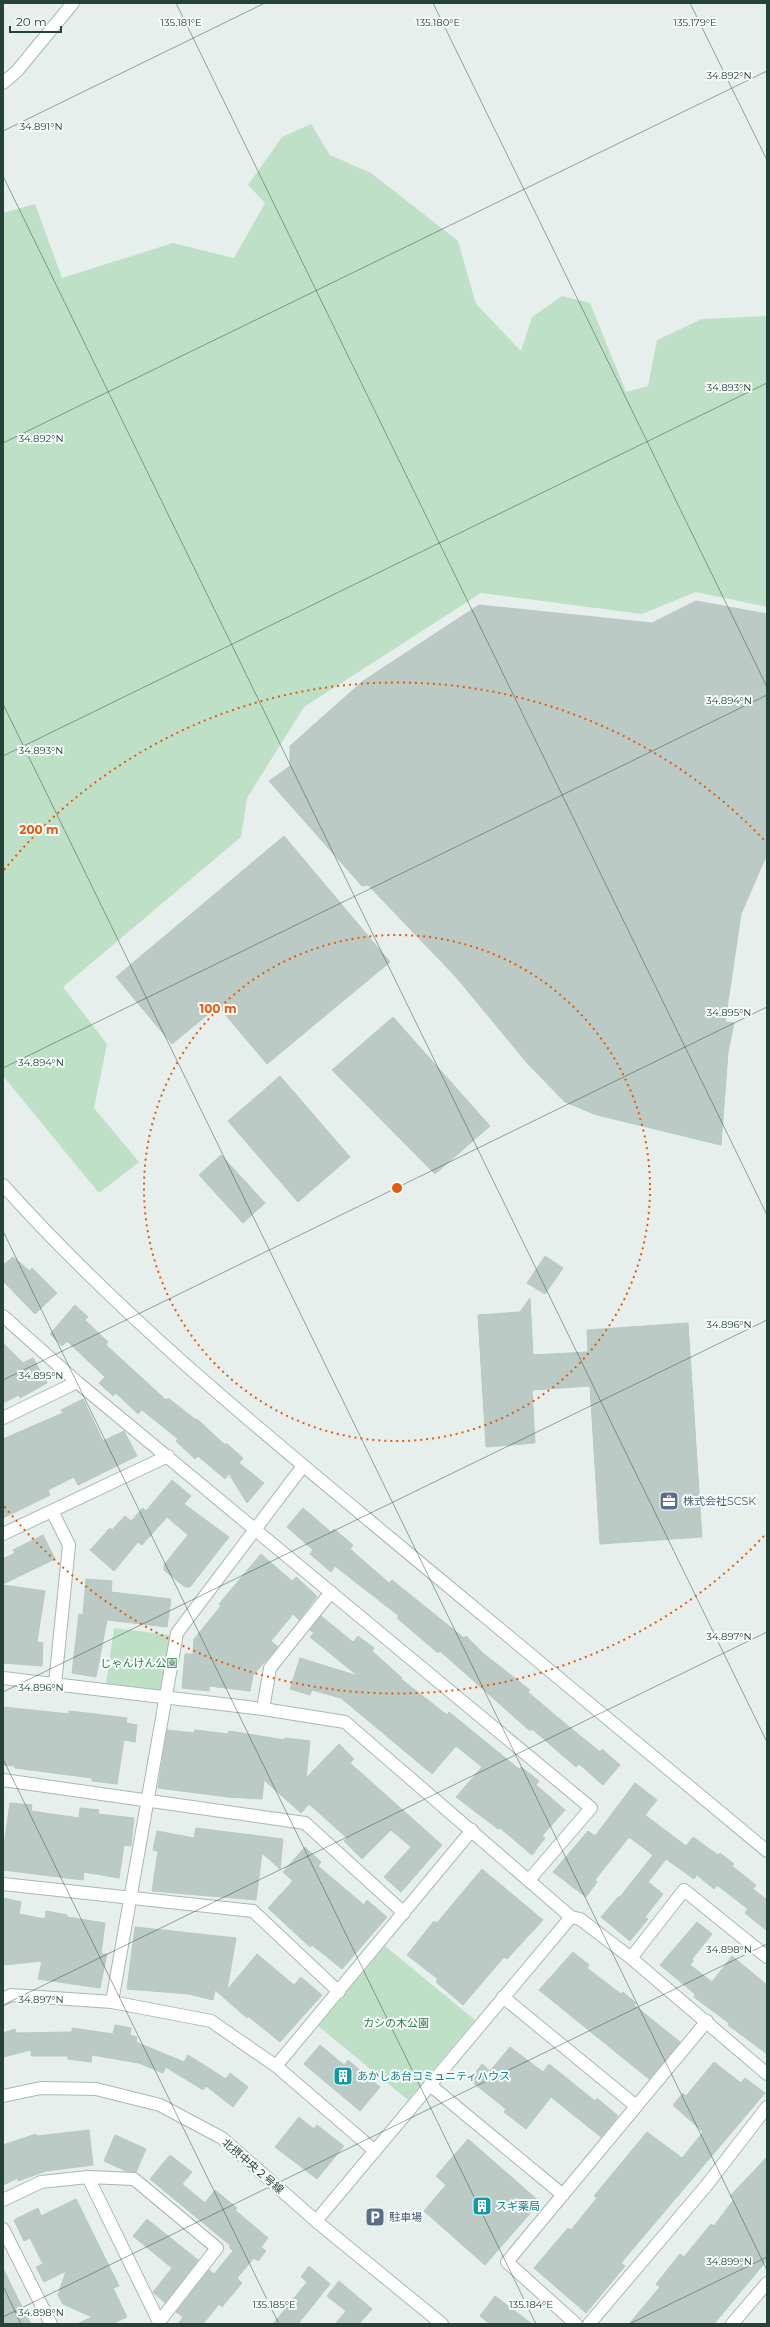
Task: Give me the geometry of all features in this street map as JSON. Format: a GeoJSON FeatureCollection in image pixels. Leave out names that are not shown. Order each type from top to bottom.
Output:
{"type":"FeatureCollection","features":[{"type":"Feature","properties":{"kind":"street"},"geometry":{"type":"LineString","coordinates":[[3,83],[17,70],[73,3]]}},
{"type":"Feature","properties":{"kind":"street"},"geometry":{"type":"LineString","coordinates":[[3,1185],[29,1215],[126,1312],[303,1466],[767,1851]]}},
{"type":"Feature","properties":{"kind":"street"},"geometry":{"type":"LineString","coordinates":[[3,1316],[77,1382],[591,1808],[529,1880]]}},
{"type":"Feature","properties":{"kind":"street"},"geometry":{"type":"LineString","coordinates":[[3,1418],[77,1382]]}},
{"type":"Feature","properties":{"kind":"street"},"geometry":{"type":"LineString","coordinates":[[3,1534],[168,1456]]}},
{"type":"Feature","properties":{"kind":"street"},"geometry":{"type":"LineString","coordinates":[[112,2002],[177,1633],[303,1466]]}},
{"type":"Feature","properties":{"kind":"street"},"geometry":{"type":"LineString","coordinates":[[52,1511],[69,1545],[55,1684]]}},
{"type":"Feature","properties":{"kind":"street"},"geometry":{"type":"LineString","coordinates":[[263,1709],[270,1668],[331,1592]]}},
{"type":"Feature","properties":{"kind":"street"},"geometry":{"type":"LineString","coordinates":[[3,1678],[263,1709],[345,1722],[571,1917],[580,1919],[631,1958],[707,2021],[767,2074]]}},
{"type":"Feature","properties":{"kind":"street"},"geometry":{"type":"LineString","coordinates":[[3,1780],[306,1823],[404,1913]]}},
{"type":"Feature","properties":{"kind":"street"},"geometry":{"type":"LineString","coordinates":[[276,2066],[472,1830]]}},
{"type":"Feature","properties":{"kind":"street"},"geometry":{"type":"LineString","coordinates":[[3,1884],[253,1911],[339,1992]]}},
{"type":"Feature","properties":{"kind":"street"},"geometry":{"type":"LineString","coordinates":[[631,1958],[684,1890],[767,1957]]}},
{"type":"Feature","properties":{"kind":"street"},"geometry":{"type":"LineString","coordinates":[[316,2221],[571,1917]]}},
{"type":"Feature","properties":{"kind":"street"},"geometry":{"type":"LineString","coordinates":[[3,1999],[12,1995],[112,2002],[211,2021],[276,2066],[375,2151]]}},
{"type":"Feature","properties":{"kind":"street"},"geometry":{"type":"LineString","coordinates":[[503,1997],[636,2106]]}},
{"type":"Feature","properties":{"kind":"street"},"geometry":{"type":"LineString","coordinates":[[576,2324],[507,2262],[707,2021]]}},
{"type":"Feature","properties":{"kind":"street"},"geometry":{"type":"LineString","coordinates":[[430,2085],[564,2195]]}},
{"type":"Feature","properties":{"kind":"street","name":"北摂中央２号線"},"geometry":{"type":"LineString","coordinates":[[3,2096],[41,2088],[96,2089],[160,2105],[222,2138],[316,2221],[442,2324]]}},
{"type":"Feature","properties":{"kind":"street"},"geometry":{"type":"LineString","coordinates":[[589,2324],[706,2186],[767,2107]]}},
{"type":"Feature","properties":{"kind":"street"},"geometry":{"type":"LineString","coordinates":[[3,2200],[40,2182],[88,2176],[134,2179],[216,2248],[159,2323],[88,2176]]}},
{"type":"Feature","properties":{"kind":"street"},"geometry":{"type":"LineString","coordinates":[[3,2229],[51,2324]]}},
{"type":"Feature","properties":{"kind":"street"},"geometry":{"type":"LineString","coordinates":[[732,2324],[767,2283]]}},
{"type":"Feature","properties":{"kind":"green space"},"geometry":{"type":"Polygon","coordinates":[[[311,124],[330,155],[371,173],[458,241],[476,304],[521,351],[532,317],[562,296],[590,303],[626,392],[648,386],[657,340],[702,319],[767,316],[767,607],[696,592],[642,614],[481,593],[304,707],[247,798],[241,837],[63,987],[107,1044],[94,1108],[139,1162],[99,1193],[3,1076],[3,213],[35,204],[62,278],[173,243],[234,258],[265,203],[248,185],[282,137],[311,124]]]}},
{"type":"Feature","properties":{"kind":"green space","name":"じゃんけん公園"},"geometry":{"type":"Polygon","coordinates":[[[114,1628],[170,1635],[166,1697],[105,1690],[114,1628]]]}},
{"type":"Feature","properties":{"kind":"green space","name":"カシの木公園"},"geometry":{"type":"Polygon","coordinates":[[[385,1946],[475,2020],[408,2100],[318,2026],[385,1946]]]}},
{"type":"Feature","properties":{"kind":"building"},"geometry":{"type":"Polygon","coordinates":[[[696,601],[767,614],[767,854],[741,914],[725,1022],[734,1023],[728,1052],[721,1145],[597,1115],[565,1102],[528,1064],[456,977],[368,885],[362,886],[269,781],[290,766],[290,746],[363,681],[479,605],[652,623],[696,601]]]}},
{"type":"Feature","properties":{"kind":"building"},"geometry":{"type":"Polygon","coordinates":[[[284,836],[390,962],[267,1064],[218,1006],[172,1044],[116,977],[284,836]]]}},
{"type":"Feature","properties":{"kind":"building"},"geometry":{"type":"Polygon","coordinates":[[[393,1017],[490,1126],[435,1174],[332,1070],[393,1017]]]}},
{"type":"Feature","properties":{"kind":"building"},"geometry":{"type":"Polygon","coordinates":[[[280,1076],[350,1157],[298,1202],[228,1121],[280,1076]]]}},
{"type":"Feature","properties":{"kind":"building"},"geometry":{"type":"Polygon","coordinates":[[[221,1155],[265,1203],[243,1223],[199,1175],[221,1155]]]}},
{"type":"Feature","properties":{"kind":"building"},"geometry":{"type":"Polygon","coordinates":[[[545,1256],[563,1268],[545,1294],[527,1283],[545,1256]]]}},
{"type":"Feature","properties":{"kind":"building"},"geometry":{"type":"Polygon","coordinates":[[[13,1257],[30,1271],[32,1268],[57,1293],[35,1314],[3,1281],[3,1265],[13,1257]]]}},
{"type":"Feature","properties":{"kind":"building"},"geometry":{"type":"Polygon","coordinates":[[[530,1298],[533,1355],[588,1352],[587,1330],[688,1323],[702,1537],[600,1544],[590,1386],[532,1390],[535,1443],[486,1447],[478,1315],[520,1312],[530,1298]]]}},
{"type":"Feature","properties":{"kind":"building"},"geometry":{"type":"Polygon","coordinates":[[[75,1305],[88,1317],[85,1320],[108,1342],[106,1345],[166,1400],[168,1398],[196,1420],[197,1419],[225,1445],[226,1443],[243,1458],[239,1463],[264,1483],[247,1503],[229,1474],[225,1479],[198,1456],[195,1459],[176,1441],[178,1439],[142,1410],[138,1414],[116,1393],[113,1396],[99,1383],[105,1377],[67,1341],[62,1346],[50,1334],[75,1305]]]}},
{"type":"Feature","properties":{"kind":"building"},"geometry":{"type":"Polygon","coordinates":[[[3,1343],[23,1363],[33,1358],[47,1383],[20,1398],[19,1395],[3,1403],[3,1343]]]}},
{"type":"Feature","properties":{"kind":"building"},"geometry":{"type":"Polygon","coordinates":[[[83,1399],[103,1441],[124,1431],[137,1456],[78,1485],[74,1477],[48,1490],[50,1495],[3,1518],[3,1439],[63,1413],[61,1410],[83,1399]]]}},
{"type":"Feature","properties":{"kind":"building"},"geometry":{"type":"Polygon","coordinates":[[[172,1480],[191,1496],[184,1504],[229,1537],[190,1587],[185,1587],[164,1570],[164,1565],[188,1535],[167,1517],[142,1545],[138,1542],[114,1571],[90,1550],[110,1528],[112,1530],[125,1516],[131,1521],[143,1508],[146,1511],[172,1480]]]}},
{"type":"Feature","properties":{"kind":"building"},"geometry":{"type":"Polygon","coordinates":[[[303,1508],[331,1532],[334,1529],[353,1545],[350,1549],[389,1583],[392,1580],[464,1638],[466,1636],[484,1654],[530,1690],[528,1692],[556,1716],[600,1752],[602,1749],[620,1765],[603,1785],[579,1764],[576,1767],[532,1729],[530,1731],[440,1651],[438,1653],[397,1618],[399,1616],[335,1566],[331,1572],[310,1554],[313,1550],[287,1527],[303,1508]]]}},
{"type":"Feature","properties":{"kind":"building"},"geometry":{"type":"Polygon","coordinates":[[[43,1535],[55,1559],[3,1584],[3,1559],[15,1553],[13,1550],[43,1535]]]}},
{"type":"Feature","properties":{"kind":"building"},"geometry":{"type":"Polygon","coordinates":[[[261,1554],[292,1581],[296,1577],[317,1596],[299,1620],[293,1614],[271,1641],[278,1647],[253,1675],[250,1691],[209,1686],[209,1691],[182,1688],[185,1654],[193,1654],[194,1639],[221,1606],[219,1604],[261,1554]]]}},
{"type":"Feature","properties":{"kind":"building"},"geometry":{"type":"Polygon","coordinates":[[[86,1579],[112,1581],[111,1592],[171,1599],[167,1627],[107,1620],[96,1677],[72,1673],[79,1614],[83,1615],[86,1579]]]}},
{"type":"Feature","properties":{"kind":"building"},"geometry":{"type":"Polygon","coordinates":[[[3,1585],[45,1591],[37,1642],[43,1643],[42,1666],[3,1663],[3,1585]]]}},
{"type":"Feature","properties":{"kind":"building"},"geometry":{"type":"Polygon","coordinates":[[[321,1616],[353,1642],[358,1636],[374,1648],[372,1651],[402,1678],[401,1679],[447,1715],[449,1712],[519,1769],[521,1767],[539,1781],[536,1785],[565,1810],[542,1836],[545,1838],[532,1855],[500,1828],[498,1829],[456,1797],[482,1767],[456,1746],[432,1774],[341,1698],[312,1690],[310,1695],[290,1689],[300,1658],[358,1676],[310,1637],[314,1633],[310,1630],[321,1616]]]}},
{"type":"Feature","properties":{"kind":"building"},"geometry":{"type":"Polygon","coordinates":[[[3,1707],[69,1714],[69,1711],[127,1718],[126,1723],[137,1725],[135,1742],[124,1740],[117,1784],[92,1781],[92,1778],[15,1768],[15,1766],[3,1765],[3,1707]]]}},
{"type":"Feature","properties":{"kind":"building"},"geometry":{"type":"Polygon","coordinates":[[[167,1730],[194,1733],[195,1730],[228,1734],[229,1731],[285,1740],[285,1738],[310,1741],[306,1778],[339,1744],[354,1759],[350,1763],[442,1845],[401,1892],[384,1877],[411,1847],[391,1830],[362,1859],[344,1841],[347,1838],[309,1804],[301,1813],[264,1780],[262,1799],[228,1797],[158,1788],[167,1730]]]}},
{"type":"Feature","properties":{"kind":"building"},"geometry":{"type":"Polygon","coordinates":[[[635,1783],[657,1800],[645,1815],[686,1846],[693,1837],[718,1855],[720,1853],[734,1864],[732,1866],[756,1885],[753,1889],[767,1900],[767,1931],[745,1913],[748,1909],[717,1885],[714,1889],[697,1875],[694,1879],[666,1859],[648,1882],[663,1894],[645,1917],[648,1919],[630,1941],[601,1917],[619,1896],[620,1897],[653,1855],[629,1837],[595,1880],[597,1882],[586,1897],[553,1872],[588,1831],[595,1836],[635,1783]]]}},
{"type":"Feature","properties":{"kind":"building"},"geometry":{"type":"Polygon","coordinates":[[[10,1803],[32,1805],[31,1811],[79,1818],[80,1808],[99,1810],[98,1814],[134,1818],[131,1846],[124,1845],[119,1878],[84,1872],[83,1880],[3,1870],[3,1853],[10,1803]]]}},
{"type":"Feature","properties":{"kind":"building"},"geometry":{"type":"Polygon","coordinates":[[[196,1828],[283,1839],[280,1869],[262,1853],[256,1900],[152,1891],[158,1851],[153,1850],[157,1831],[194,1838],[196,1828]]]}},
{"type":"Feature","properties":{"kind":"building"},"geometry":{"type":"Polygon","coordinates":[[[305,1847],[321,1862],[318,1866],[364,1905],[367,1900],[387,1917],[342,1969],[312,1945],[310,1947],[268,1908],[293,1881],[283,1872],[305,1847]]]}},
{"type":"Feature","properties":{"kind":"building"},"geometry":{"type":"Polygon","coordinates":[[[482,1869],[543,1920],[507,1959],[504,1957],[463,2005],[436,1982],[438,1979],[407,1955],[434,1921],[437,1923],[482,1869]]]}},
{"type":"Feature","properties":{"kind":"building"},"geometry":{"type":"Polygon","coordinates":[[[3,1898],[21,1902],[19,1914],[45,1919],[46,1911],[67,1915],[67,1917],[105,1923],[101,1954],[107,1954],[100,1988],[38,1979],[42,1961],[3,1965],[3,1898]]]}},
{"type":"Feature","properties":{"kind":"building"},"geometry":{"type":"Polygon","coordinates":[[[697,1922],[712,1934],[692,1959],[693,1961],[690,1965],[712,1982],[732,1956],[767,1985],[767,2054],[694,1997],[695,1994],[660,1965],[697,1922]]]}},
{"type":"Feature","properties":{"kind":"building"},"geometry":{"type":"Polygon","coordinates":[[[135,1927],[236,1938],[227,1990],[257,1954],[294,1985],[301,1977],[322,1995],[280,2042],[248,2016],[247,2018],[215,1990],[213,2000],[189,1994],[127,1989],[135,1927]]]}},
{"type":"Feature","properties":{"kind":"building"},"geometry":{"type":"Polygon","coordinates":[[[573,1952],[589,1965],[587,1968],[621,1994],[623,1992],[636,2003],[634,2005],[680,2042],[649,2079],[539,1990],[573,1952]]]}},
{"type":"Feature","properties":{"kind":"building"},"geometry":{"type":"Polygon","coordinates":[[[115,2025],[131,2028],[130,2035],[137,2037],[136,2042],[184,2062],[188,2055],[226,2079],[230,2073],[248,2087],[233,2107],[206,2086],[203,2090],[166,2067],[163,2073],[139,2063],[92,2055],[91,2062],[68,2059],[68,2056],[31,2056],[31,2050],[3,2057],[3,2033],[15,2029],[16,2033],[72,2032],[72,2028],[113,2034],[115,2025]]]}},
{"type":"Feature","properties":{"kind":"building","name":"あかしあ台コミュニティハウス"},"geometry":{"type":"Polygon","coordinates":[[[320,2045],[344,2065],[348,2060],[380,2087],[360,2111],[304,2064],[320,2045]]]}},
{"type":"Feature","properties":{"kind":"building"},"geometry":{"type":"Polygon","coordinates":[[[510,2047],[543,2072],[549,2064],[595,2101],[597,2098],[618,2116],[601,2137],[551,2097],[526,2129],[504,2112],[506,2109],[470,2080],[482,2064],[490,2071],[510,2047]]]}},
{"type":"Feature","properties":{"kind":"building"},"geometry":{"type":"Polygon","coordinates":[[[714,2062],[741,2083],[745,2078],[765,2093],[621,2263],[625,2266],[586,2313],[534,2268],[568,2228],[571,2230],[597,2198],[594,2196],[647,2132],[682,2158],[703,2132],[673,2105],[683,2093],[686,2096],[714,2062]]]}},
{"type":"Feature","properties":{"kind":"building"},"geometry":{"type":"Polygon","coordinates":[[[299,2117],[314,2129],[317,2125],[344,2146],[317,2179],[275,2147],[299,2117]]]}},
{"type":"Feature","properties":{"kind":"building"},"geometry":{"type":"Polygon","coordinates":[[[89,2130],[93,2165],[46,2171],[18,2181],[18,2178],[3,2185],[3,2145],[36,2134],[37,2136],[89,2130]]]}},
{"type":"Feature","properties":{"kind":"building"},"geometry":{"type":"Polygon","coordinates":[[[115,2135],[146,2149],[136,2172],[126,2171],[104,2161],[115,2135]]]}},
{"type":"Feature","properties":{"kind":"building","name":"スギ薬局"},"geometry":{"type":"Polygon","coordinates":[[[468,2139],[540,2202],[485,2265],[424,2211],[446,2185],[436,2176],[468,2139]]]}},
{"type":"Feature","properties":{"kind":"building"},"geometry":{"type":"Polygon","coordinates":[[[170,2155],[192,2172],[182,2184],[205,2203],[215,2190],[237,2208],[235,2210],[268,2238],[261,2247],[266,2251],[258,2261],[254,2258],[237,2278],[242,2283],[222,2307],[219,2304],[203,2324],[178,2324],[183,2317],[176,2312],[209,2270],[214,2274],[233,2251],[229,2247],[231,2246],[150,2179],[170,2155]]]}},
{"type":"Feature","properties":{"kind":"building"},"geometry":{"type":"Polygon","coordinates":[[[767,2157],[767,2260],[714,2324],[629,2324],[660,2287],[656,2284],[680,2254],[684,2257],[711,2224],[714,2226],[734,2199],[730,2196],[767,2157]]]}},
{"type":"Feature","properties":{"kind":"building"},"geometry":{"type":"Polygon","coordinates":[[[76,2199],[119,2286],[113,2288],[127,2317],[112,2324],[77,2324],[92,2317],[63,2304],[58,2295],[66,2271],[44,2282],[36,2267],[43,2264],[30,2238],[24,2241],[14,2220],[38,2208],[41,2216],[76,2199]]]}},
{"type":"Feature","properties":{"kind":"building"},"geometry":{"type":"Polygon","coordinates":[[[147,2219],[198,2260],[165,2303],[153,2292],[172,2268],[133,2236],[147,2219]]]}},
{"type":"Feature","properties":{"kind":"building"},"geometry":{"type":"Polygon","coordinates":[[[309,2266],[330,2284],[298,2324],[273,2324],[307,2282],[301,2277],[309,2266]]]}},
{"type":"Feature","properties":{"kind":"building"},"geometry":{"type":"Polygon","coordinates":[[[3,2268],[18,2299],[31,2324],[3,2324],[3,2268]]]}},
{"type":"Feature","properties":{"kind":"building"},"geometry":{"type":"Polygon","coordinates":[[[339,2281],[372,2309],[359,2324],[335,2324],[346,2311],[327,2296],[339,2281]]]}},
{"type":"Feature","properties":{"kind":"building"},"geometry":{"type":"Polygon","coordinates":[[[495,2296],[532,2324],[490,2324],[480,2316],[495,2296]]]}},
{"type":"Feature","properties":{"kind":"place","name":"株式会社SCSK"},"geometry":{"type":"Point","coordinates":[669,1501]}},
{"type":"Feature","properties":{"kind":"place","name":"あかしあ台コミュニティハウス"},"geometry":{"type":"Point","coordinates":[343,2076]}},
{"type":"Feature","properties":{"kind":"place","name":"スギ薬局"},"geometry":{"type":"Point","coordinates":[482,2206]}},
{"type":"Feature","properties":{"kind":"place","name":"駐車場"},"geometry":{"type":"Point","coordinates":[375,2217]}}]}
